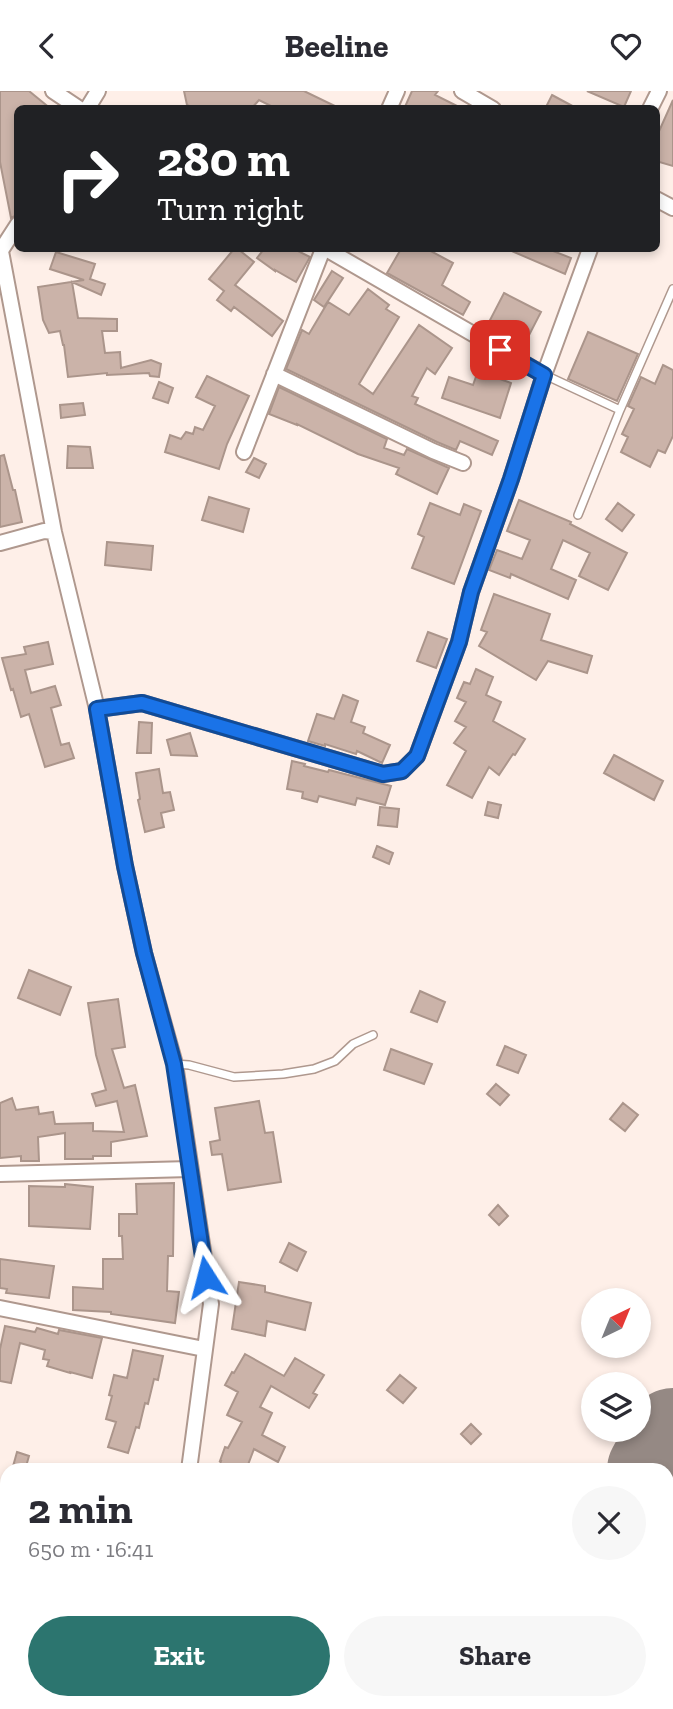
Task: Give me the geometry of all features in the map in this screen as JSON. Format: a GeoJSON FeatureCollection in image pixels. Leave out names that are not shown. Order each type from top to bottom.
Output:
{"type":"FeatureCollection","features":[{"type":"Feature","properties":{"kind":"street"},"geometry":{"type":"LineString","coordinates":[[53,91],[74,105]]}},
{"type":"Feature","properties":{"kind":"street"},"geometry":{"type":"LineString","coordinates":[[462,91],[486,105]]}},
{"type":"Feature","properties":{"kind":"street"},"geometry":{"type":"LineString","coordinates":[[14,230],[0,250],[54,532],[97,709],[125,866],[144,953],[174,1064],[211,1304],[190,1463]]}},
{"type":"Feature","properties":{"kind":"street"},"geometry":{"type":"LineString","coordinates":[[243,452],[323,252]]}},
{"type":"Feature","properties":{"kind":"street"},"geometry":{"type":"LineString","coordinates":[[329,252],[544,375]]}},
{"type":"Feature","properties":{"kind":"street"},"geometry":{"type":"LineString","coordinates":[[97,709],[142,703],[383,774],[402,771],[417,756],[459,642],[471,592],[544,375],[589,252]]}},
{"type":"Feature","properties":{"kind":"street"},"geometry":{"type":"LineString","coordinates":[[274,375],[463,463]]}},
{"type":"Feature","properties":{"kind":"street"},"geometry":{"type":"LineString","coordinates":[[0,543],[44,531],[54,532]]}},
{"type":"Feature","properties":{"kind":"street"},"geometry":{"type":"LineString","coordinates":[[0,1174],[190,1169]]}},
{"type":"Feature","properties":{"kind":"street"},"geometry":{"type":"LineString","coordinates":[[0,1308],[204,1349]]}},
{"type":"Feature","properties":{"kind":"lane"},"geometry":{"type":"LineString","coordinates":[[578,515],[673,289]]}},
{"type":"Feature","properties":{"kind":"lane"},"geometry":{"type":"LineString","coordinates":[[544,375],[620,410]]}},
{"type":"Feature","properties":{"kind":"lane"},"geometry":{"type":"LineString","coordinates":[[174,1064],[234,1077],[314,1069],[335,1061],[353,1044],[373,1035]]}},
{"type":"Feature","properties":{"kind":"building"},"geometry":{"type":"Polygon","coordinates":[[[0,91],[29,91],[46,105],[14,105],[14,216],[11,218],[0,162],[0,91]]]}},
{"type":"Feature","properties":{"kind":"building"},"geometry":{"type":"Polygon","coordinates":[[[184,91],[304,91],[333,105],[269,105],[259,100],[255,105],[187,105],[184,91]]]}},
{"type":"Feature","properties":{"kind":"building"},"geometry":{"type":"Polygon","coordinates":[[[412,91],[438,91],[435,95],[455,105],[406,105],[412,91]]]}},
{"type":"Feature","properties":{"kind":"building"},"geometry":{"type":"Polygon","coordinates":[[[587,91],[631,91],[625,105],[587,91]]]}},
{"type":"Feature","properties":{"kind":"building"},"geometry":{"type":"Polygon","coordinates":[[[552,95],[571,105],[547,105],[552,95]]]}},
{"type":"Feature","properties":{"kind":"building"},"geometry":{"type":"Polygon","coordinates":[[[673,100],[673,166],[660,162],[660,129],[673,100]]]}},
{"type":"Feature","properties":{"kind":"building"},"geometry":{"type":"Polygon","coordinates":[[[56,252],[95,264],[90,279],[105,284],[101,295],[72,282],[78,318],[117,319],[117,331],[102,331],[105,353],[120,352],[121,368],[151,360],[161,364],[159,377],[150,376],[149,373],[107,373],[68,377],[60,331],[49,333],[43,320],[38,287],[84,280],[50,269],[56,252]]]}},
{"type":"Feature","properties":{"kind":"building"},"geometry":{"type":"Polygon","coordinates":[[[232,252],[242,252],[254,262],[235,285],[283,321],[272,336],[234,307],[231,311],[217,300],[224,291],[209,279],[232,252]]]}},
{"type":"Feature","properties":{"kind":"building"},"geometry":{"type":"Polygon","coordinates":[[[262,252],[300,252],[310,257],[296,282],[257,258],[262,252]]]}},
{"type":"Feature","properties":{"kind":"building"},"geometry":{"type":"Polygon","coordinates":[[[399,252],[433,252],[453,263],[442,285],[470,302],[463,315],[387,273],[399,252]]]}},
{"type":"Feature","properties":{"kind":"building"},"geometry":{"type":"Polygon","coordinates":[[[514,252],[556,252],[571,258],[565,274],[514,252]]]}},
{"type":"Feature","properties":{"kind":"building"},"geometry":{"type":"Polygon","coordinates":[[[332,271],[343,278],[324,307],[314,300],[332,271]]]}},
{"type":"Feature","properties":{"kind":"building"},"geometry":{"type":"Polygon","coordinates":[[[368,289],[389,305],[386,309],[399,317],[359,384],[373,394],[419,325],[452,348],[435,374],[427,368],[412,396],[418,398],[415,404],[498,441],[492,455],[460,441],[456,450],[286,369],[302,330],[309,334],[328,302],[349,315],[368,289]]]}},
{"type":"Feature","properties":{"kind":"building"},"geometry":{"type":"Polygon","coordinates":[[[504,293],[541,312],[526,341],[489,322],[504,293]]]}},
{"type":"Feature","properties":{"kind":"building"},"geometry":{"type":"Polygon","coordinates":[[[588,332],[638,354],[617,401],[568,379],[588,332]]]}},
{"type":"Feature","properties":{"kind":"building"},"geometry":{"type":"Polygon","coordinates":[[[663,365],[673,370],[673,436],[665,453],[658,450],[650,467],[621,452],[628,437],[622,434],[634,409],[628,406],[641,377],[655,384],[663,365]]]}},
{"type":"Feature","properties":{"kind":"building"},"geometry":{"type":"Polygon","coordinates":[[[478,371],[511,383],[500,418],[442,398],[449,377],[473,385],[478,371]]]}},
{"type":"Feature","properties":{"kind":"building"},"geometry":{"type":"Polygon","coordinates":[[[207,376],[249,396],[227,444],[219,469],[165,452],[170,435],[181,439],[186,432],[193,434],[195,427],[203,430],[215,406],[196,397],[207,376]]]}},
{"type":"Feature","properties":{"kind":"building"},"geometry":{"type":"Polygon","coordinates":[[[159,382],[173,388],[168,403],[153,398],[159,382]]]}},
{"type":"Feature","properties":{"kind":"building"},"geometry":{"type":"Polygon","coordinates":[[[279,387],[387,439],[384,448],[404,455],[407,449],[449,468],[437,494],[396,474],[399,468],[358,454],[297,424],[269,414],[279,387]]]}},
{"type":"Feature","properties":{"kind":"building"},"geometry":{"type":"Polygon","coordinates":[[[83,403],[85,415],[61,418],[60,405],[83,403]]]}},
{"type":"Feature","properties":{"kind":"building"},"geometry":{"type":"Polygon","coordinates":[[[68,446],[90,447],[93,468],[67,468],[68,446]]]}},
{"type":"Feature","properties":{"kind":"building"},"geometry":{"type":"Polygon","coordinates":[[[4,455],[22,522],[0,527],[0,456],[4,455]]]}},
{"type":"Feature","properties":{"kind":"building"},"geometry":{"type":"Polygon","coordinates":[[[254,458],[266,464],[259,478],[246,472],[254,458]]]}},
{"type":"Feature","properties":{"kind":"building"},"geometry":{"type":"Polygon","coordinates":[[[209,497],[249,509],[243,532],[202,520],[209,497]]]}},
{"type":"Feature","properties":{"kind":"building"},"geometry":{"type":"Polygon","coordinates":[[[519,500],[571,522],[570,524],[627,553],[608,590],[579,576],[590,553],[563,540],[551,569],[576,580],[568,599],[511,574],[510,578],[489,570],[497,550],[522,559],[530,540],[507,531],[519,500]]]}},
{"type":"Feature","properties":{"kind":"building"},"geometry":{"type":"Polygon","coordinates":[[[430,503],[460,515],[464,504],[481,511],[454,584],[412,568],[424,537],[418,534],[430,503]]]}},
{"type":"Feature","properties":{"kind":"building"},"geometry":{"type":"Polygon","coordinates":[[[618,503],[634,515],[622,531],[606,519],[618,503]]]}},
{"type":"Feature","properties":{"kind":"building"},"geometry":{"type":"Polygon","coordinates":[[[107,542],[153,546],[151,570],[105,565],[107,542]]]}},
{"type":"Feature","properties":{"kind":"building"},"geometry":{"type":"Polygon","coordinates":[[[494,594],[550,614],[541,640],[592,656],[587,673],[548,661],[536,680],[479,646],[487,632],[481,630],[494,594]]]}},
{"type":"Feature","properties":{"kind":"building"},"geometry":{"type":"Polygon","coordinates":[[[428,632],[447,639],[436,668],[417,661],[428,632]]]}},
{"type":"Feature","properties":{"kind":"building"},"geometry":{"type":"Polygon","coordinates":[[[48,642],[53,664],[25,670],[31,693],[55,686],[61,705],[51,708],[61,745],[69,743],[74,758],[45,767],[29,714],[21,717],[2,658],[26,654],[24,647],[48,642]]]}},
{"type":"Feature","properties":{"kind":"building"},"geometry":{"type":"Polygon","coordinates":[[[476,669],[493,677],[486,695],[501,702],[493,721],[525,739],[499,775],[489,767],[472,798],[447,785],[466,751],[454,743],[466,727],[455,721],[466,702],[457,698],[464,682],[470,684],[476,669]]]}},
{"type":"Feature","properties":{"kind":"building"},"geometry":{"type":"Polygon","coordinates":[[[343,695],[358,701],[351,722],[365,727],[363,733],[390,745],[382,763],[357,751],[356,754],[308,741],[317,714],[334,719],[343,695]]]}},
{"type":"Feature","properties":{"kind":"building"},"geometry":{"type":"Polygon","coordinates":[[[139,722],[152,723],[151,753],[137,753],[139,722]]]}},
{"type":"Feature","properties":{"kind":"building"},"geometry":{"type":"Polygon","coordinates":[[[190,733],[197,756],[171,755],[167,740],[190,733]]]}},
{"type":"Feature","properties":{"kind":"building"},"geometry":{"type":"Polygon","coordinates":[[[614,755],[663,781],[654,800],[604,773],[614,755]]]}},
{"type":"Feature","properties":{"kind":"building"},"geometry":{"type":"Polygon","coordinates":[[[292,761],[391,786],[385,805],[357,798],[355,805],[319,796],[317,802],[302,798],[303,792],[287,789],[292,761]]]}},
{"type":"Feature","properties":{"kind":"building"},"geometry":{"type":"Polygon","coordinates":[[[159,769],[163,793],[170,792],[174,810],[161,813],[164,827],[145,832],[136,773],[159,769]]]}},
{"type":"Feature","properties":{"kind":"building"},"geometry":{"type":"Polygon","coordinates":[[[488,802],[501,805],[498,818],[485,815],[488,802]]]}},
{"type":"Feature","properties":{"kind":"building"},"geometry":{"type":"Polygon","coordinates":[[[380,807],[399,809],[397,827],[378,825],[380,807]]]}},
{"type":"Feature","properties":{"kind":"building"},"geometry":{"type":"Polygon","coordinates":[[[377,846],[393,853],[389,864],[373,857],[377,846]]]}},
{"type":"Feature","properties":{"kind":"building"},"geometry":{"type":"Polygon","coordinates":[[[29,970],[71,987],[60,1015],[18,998],[29,970]]]}},
{"type":"Feature","properties":{"kind":"building"},"geometry":{"type":"Polygon","coordinates":[[[420,991],[445,1002],[437,1022],[411,1012],[420,991]]]}},
{"type":"Feature","properties":{"kind":"building"},"geometry":{"type":"Polygon","coordinates":[[[118,999],[125,1047],[112,1049],[124,1088],[135,1085],[147,1136],[111,1142],[111,1156],[93,1156],[93,1159],[65,1159],[65,1133],[38,1137],[39,1161],[21,1161],[21,1156],[0,1158],[0,1103],[12,1098],[16,1110],[38,1107],[39,1114],[53,1112],[55,1124],[93,1123],[93,1131],[124,1132],[117,1101],[96,1106],[92,1094],[106,1090],[96,1055],[88,1003],[118,999]]]}},
{"type":"Feature","properties":{"kind":"building"},"geometry":{"type":"Polygon","coordinates":[[[505,1046],[526,1055],[518,1073],[497,1065],[505,1046]]]}},
{"type":"Feature","properties":{"kind":"building"},"geometry":{"type":"Polygon","coordinates":[[[391,1049],[432,1064],[424,1084],[384,1070],[391,1049]]]}},
{"type":"Feature","properties":{"kind":"building"},"geometry":{"type":"Polygon","coordinates":[[[496,1084],[509,1095],[500,1105],[487,1094],[496,1084]]]}},
{"type":"Feature","properties":{"kind":"building"},"geometry":{"type":"Polygon","coordinates":[[[259,1101],[265,1133],[273,1132],[281,1182],[228,1190],[222,1154],[212,1155],[210,1142],[220,1140],[215,1108],[259,1101]]]}},
{"type":"Feature","properties":{"kind":"building"},"geometry":{"type":"Polygon","coordinates":[[[623,1103],[638,1115],[625,1131],[610,1119],[623,1103]]]}},
{"type":"Feature","properties":{"kind":"building"},"geometry":{"type":"Polygon","coordinates":[[[174,1183],[173,1256],[168,1256],[167,1291],[179,1292],[175,1323],[111,1312],[73,1310],[73,1287],[103,1289],[103,1259],[123,1259],[119,1214],[137,1214],[136,1184],[174,1183]]]}},
{"type":"Feature","properties":{"kind":"building"},"geometry":{"type":"Polygon","coordinates":[[[65,1184],[93,1187],[90,1229],[29,1226],[29,1186],[65,1187],[65,1184]]]}},
{"type":"Feature","properties":{"kind":"building"},"geometry":{"type":"Polygon","coordinates":[[[498,1205],[508,1216],[499,1225],[489,1215],[498,1205]]]}},
{"type":"Feature","properties":{"kind":"building"},"geometry":{"type":"Polygon","coordinates":[[[289,1243],[306,1252],[297,1271],[280,1262],[289,1243]]]}},
{"type":"Feature","properties":{"kind":"building"},"geometry":{"type":"Polygon","coordinates":[[[0,1259],[54,1266],[49,1298],[6,1293],[7,1289],[0,1288],[0,1259]]]}},
{"type":"Feature","properties":{"kind":"building"},"geometry":{"type":"Polygon","coordinates":[[[239,1282],[265,1286],[265,1292],[311,1303],[305,1330],[267,1321],[265,1336],[232,1329],[239,1282]]]}},
{"type":"Feature","properties":{"kind":"building"},"geometry":{"type":"Polygon","coordinates":[[[5,1326],[35,1332],[37,1328],[58,1334],[59,1330],[102,1338],[92,1378],[47,1366],[49,1360],[43,1359],[45,1350],[20,1343],[11,1383],[0,1381],[0,1349],[5,1326]]]}},
{"type":"Feature","properties":{"kind":"building"},"geometry":{"type":"Polygon","coordinates":[[[133,1350],[163,1356],[158,1380],[154,1379],[148,1404],[145,1403],[139,1428],[136,1427],[128,1453],[108,1447],[116,1422],[106,1419],[114,1375],[127,1378],[133,1350]]]}},
{"type":"Feature","properties":{"kind":"building"},"geometry":{"type":"Polygon","coordinates":[[[245,1354],[284,1376],[295,1358],[324,1375],[313,1393],[317,1395],[309,1408],[271,1386],[260,1407],[272,1413],[262,1435],[285,1447],[278,1462],[254,1449],[249,1463],[220,1463],[225,1447],[228,1448],[242,1422],[227,1415],[238,1392],[225,1385],[232,1372],[234,1373],[245,1354]]]}},
{"type":"Feature","properties":{"kind":"building"},"geometry":{"type":"Polygon","coordinates":[[[400,1375],[416,1388],[403,1403],[387,1390],[400,1375]]]}},
{"type":"Feature","properties":{"kind":"building"},"geometry":{"type":"Polygon","coordinates":[[[471,1424],[481,1434],[471,1444],[461,1434],[471,1424]]]}},
{"type":"Feature","properties":{"kind":"building"},"geometry":{"type":"Polygon","coordinates":[[[17,1452],[29,1456],[27,1463],[14,1463],[17,1452]]]}},
{"type":"Feature","properties":{"kind":"runway"},"geometry":{"type":"LineString","coordinates":[[658,1463],[673,1435]]}},
{"type":"Feature","properties":{"kind":"route"},"geometry":{"type":"LineString","coordinates":[[206,1277],[174,1064],[144,953],[125,866],[97,709],[142,703],[383,774],[402,771],[417,756],[459,642],[471,592],[544,375],[500,350]]}}]}
